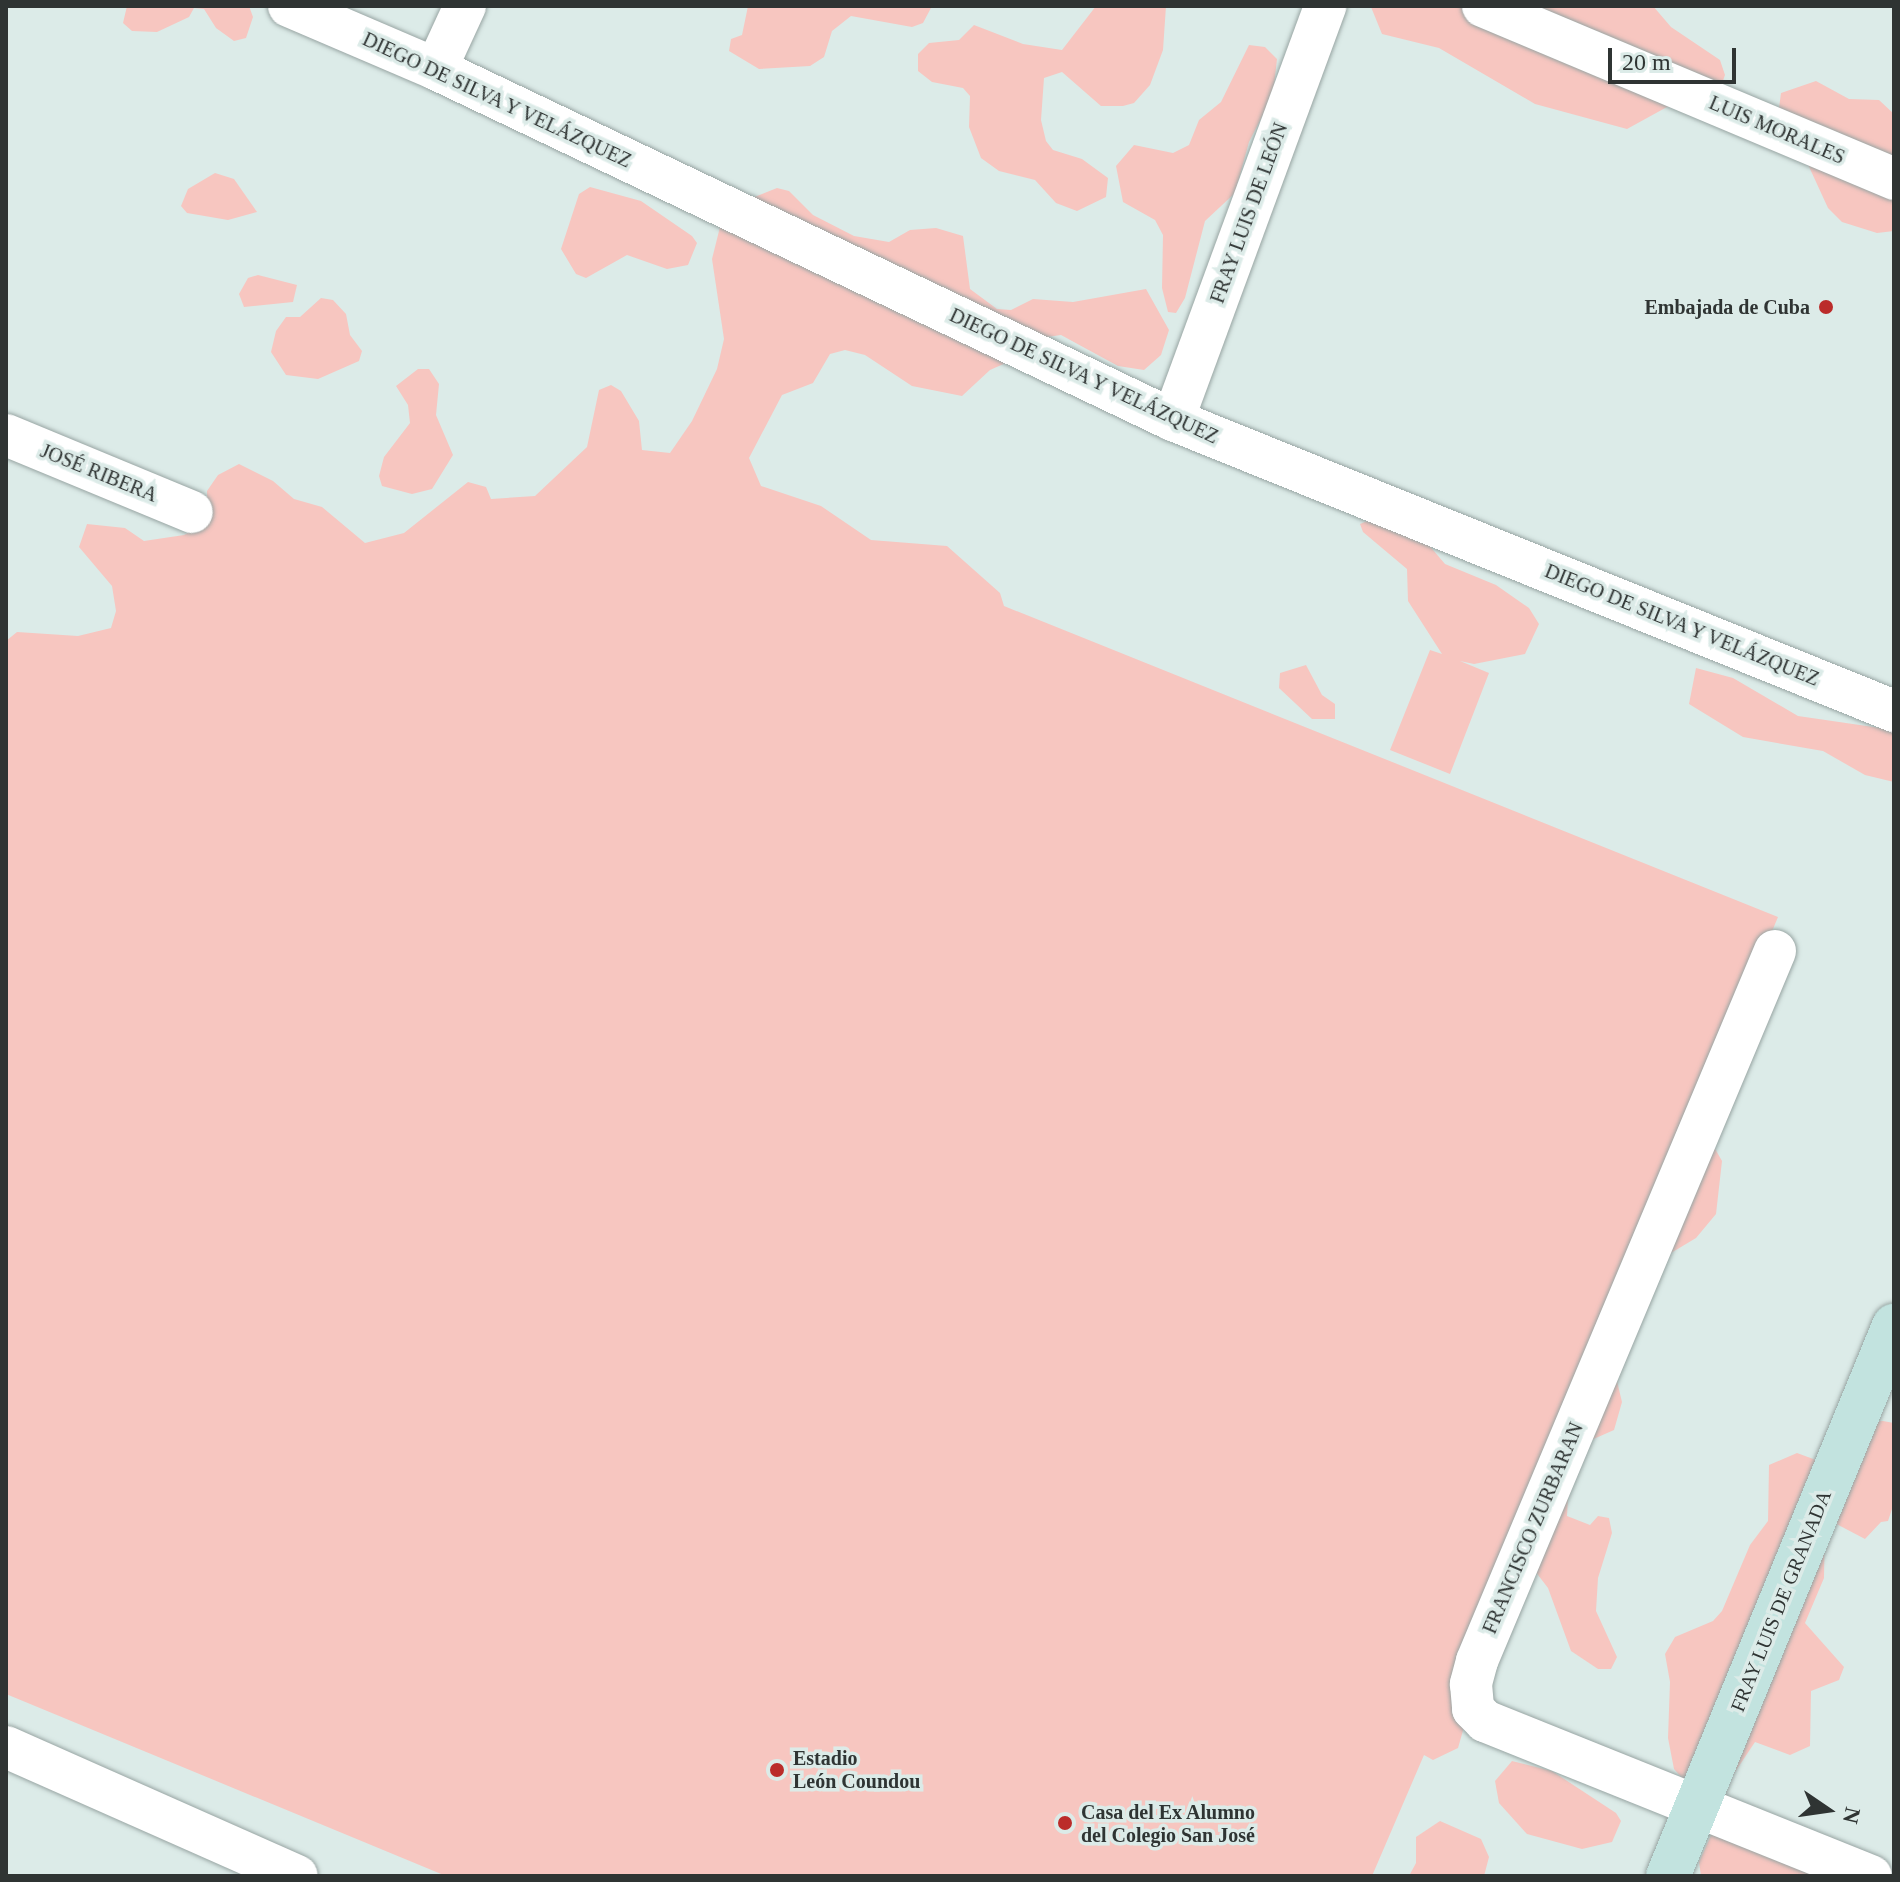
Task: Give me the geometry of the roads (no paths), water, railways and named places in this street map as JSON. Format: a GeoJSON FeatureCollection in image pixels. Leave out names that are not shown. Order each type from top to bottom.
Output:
{"type":"FeatureCollection","features":[{"type":"Feature","properties":{"kind":"street","name":"DIEGO DE SILVA Y VELÁZQUEZ"},"geometry":{"type":"LineString","coordinates":[[289,6],[436,69],[1173,420],[1894,711]]}},
{"type":"Feature","properties":{"kind":"street"},"geometry":{"type":"LineString","coordinates":[[436,69],[465,6]]}},
{"type":"Feature","properties":{"kind":"street","name":"FRAY LUIS DE LEÓN"},"geometry":{"type":"LineString","coordinates":[[1173,420],[1325,6]]}},
{"type":"Feature","properties":{"kind":"street","name":"LUIS MORALES"},"geometry":{"type":"LineString","coordinates":[[1483,6],[1894,179]]}},
{"type":"Feature","properties":{"kind":"street","name":"JOSÉ RIBERA"},"geometry":{"type":"LineString","coordinates":[[6,435],[192,512]]}},
{"type":"Feature","properties":{"kind":"street","name":"FRANCISCO ZURBARAN"},"geometry":{"type":"LineString","coordinates":[[1775,951],[1471,1684],[1473,1709],[1485,1721],[1871,1876]]}},
{"type":"Feature","properties":{"kind":"street","name":"FRAY LUIS DE GRANADA"},"geometry":{"type":"LineString","coordinates":[[1668,1876],[1894,1326]]}},
{"type":"Feature","properties":{"kind":"street"},"geometry":{"type":"LineString","coordinates":[[6,1747],[297,1876]]}},
{"type":"Feature","properties":{"kind":"place","name":"Embajada de Cuba"},"geometry":{"type":"Point","coordinates":[1826,307]}},
{"type":"Feature","properties":{"kind":"place","name":"Estadio León Coundou"},"geometry":{"type":"Point","coordinates":[777,1770]}},
{"type":"Feature","properties":{"kind":"place","name":"Casa del Ex Alumno del Colegio San José"},"geometry":{"type":"Point","coordinates":[1065,1823]}}]}
